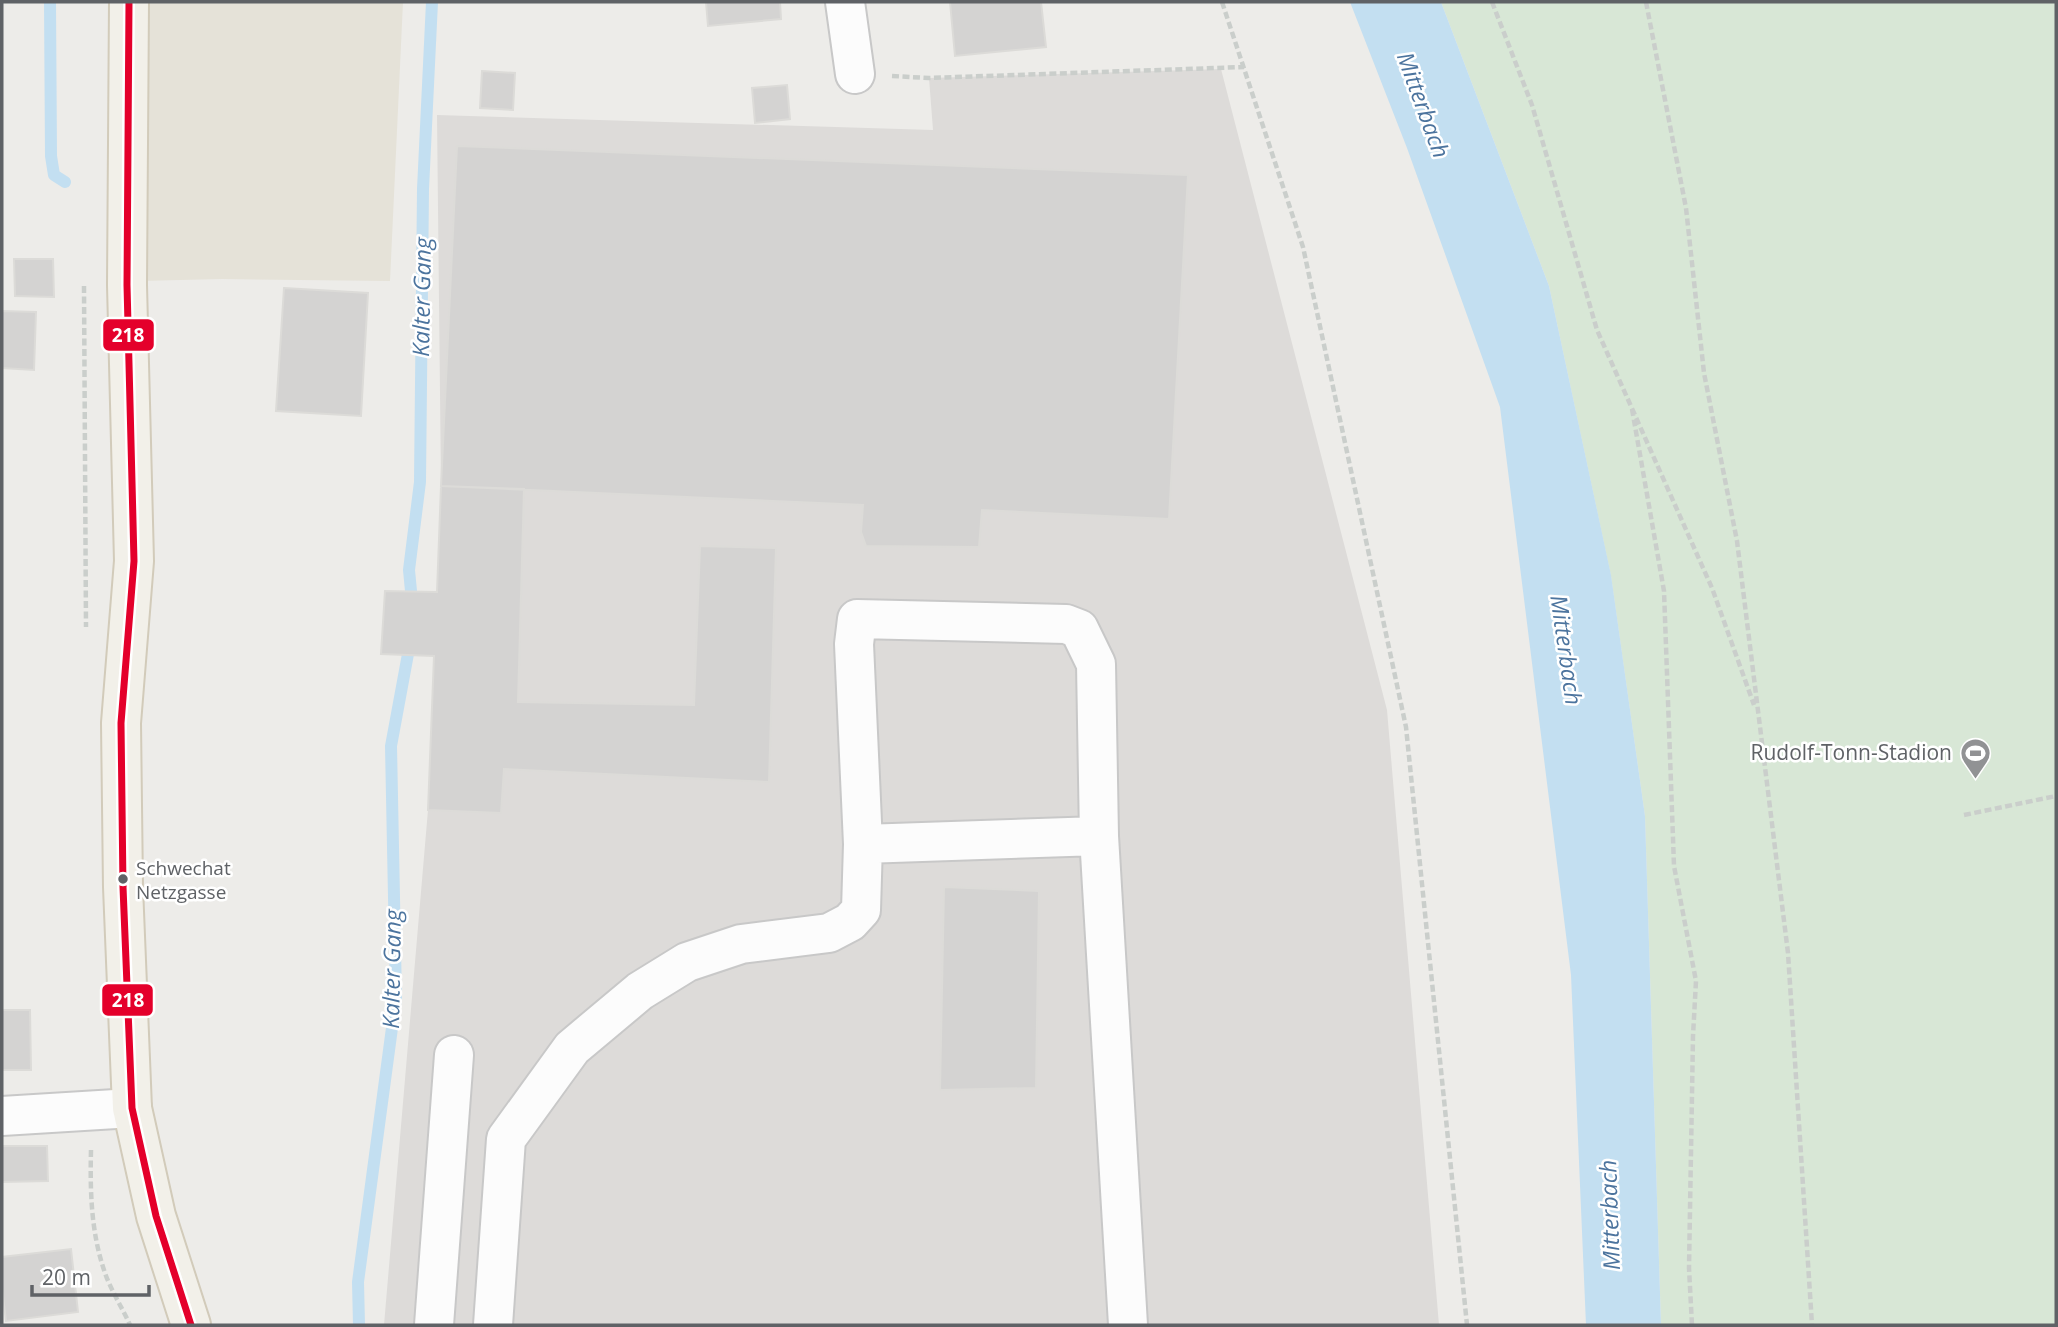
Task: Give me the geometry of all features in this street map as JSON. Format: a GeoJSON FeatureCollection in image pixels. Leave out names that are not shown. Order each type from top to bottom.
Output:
{"type":"FeatureCollection","features":[{"type":"Feature","properties":{"kind":"main road"},"geometry":{"type":"LineString","coordinates":[[129,2],[127,285],[134,561],[121,723],[123,887],[132,1108],[156,1216],[191,1325]]}},
{"type":"Feature","properties":{"kind":"street"},"geometry":{"type":"LineString","coordinates":[[845,2],[855,74]]}},
{"type":"Feature","properties":{"kind":"street"},"geometry":{"type":"LineString","coordinates":[[492,1325],[506,1139],[572,1048],[640,991],[687,962],[741,944],[829,933],[850,922],[861,909],[863,844],[854,644],[858,619],[1066,624],[1079,629],[1096,664],[1099,836],[1128,1325]]}},
{"type":"Feature","properties":{"kind":"street"},"geometry":{"type":"LineString","coordinates":[[863,844],[1099,836]]}},
{"type":"Feature","properties":{"kind":"street"},"geometry":{"type":"LineString","coordinates":[[434,1325],[454,1055]]}},
{"type":"Feature","properties":{"kind":"street"},"geometry":{"type":"LineString","coordinates":[[2,1116],[132,1108]]}},
{"type":"Feature","properties":{"kind":"path"},"geometry":{"type":"LineString","coordinates":[[1222,2],[1303,247],[1406,727],[1467,1325]]}},
{"type":"Feature","properties":{"kind":"path"},"geometry":{"type":"LineString","coordinates":[[1492,2],[1532,105],[1597,330],[1712,588],[1757,712]]}},
{"type":"Feature","properties":{"kind":"path"},"geometry":{"type":"LineString","coordinates":[[1646,2],[1686,208],[1704,373],[1737,541],[1788,953],[1812,1325]]}},
{"type":"Feature","properties":{"kind":"path"},"geometry":{"type":"LineString","coordinates":[[855,74],[929,78],[1244,67]]}},
{"type":"Feature","properties":{"kind":"path"},"geometry":{"type":"LineString","coordinates":[[1632,409],[1664,592],[1674,866],[1696,981],[1689,1241],[1692,1325]]}},
{"type":"Feature","properties":{"kind":"path"},"geometry":{"type":"LineString","coordinates":[[1965,815],[2056,796]]}},
{"type":"Feature","properties":{"kind":"shaded area"},"geometry":{"type":"Polygon","coordinates":[[[139,2],[403,2],[390,281],[139,281],[139,2]]]}},
{"type":"Feature","properties":{"kind":"shaded area"},"geometry":{"type":"Polygon","coordinates":[[[1221,69],[1387,710],[1439,1325],[384,1325],[428,810],[434,656],[381,654],[385,591],[437,591],[441,486],[437,115],[933,130],[929,78],[1221,69]]]}},
{"type":"Feature","properties":{"kind":"green space"},"geometry":{"type":"Polygon","coordinates":[[[1441,2],[2056,2],[2056,1325],[1661,1325],[1645,816],[1611,576],[1549,286],[1441,2]]]}},
{"type":"Feature","properties":{"kind":"water","name":"Mitterbach"},"geometry":{"type":"Polygon","coordinates":[[[1350,2],[1441,2],[1549,286],[1611,575],[1645,816],[1661,1325],[1586,1325],[1571,975],[1500,407],[1407,148],[1350,2]]]}},
{"type":"Feature","properties":{"kind":"building"},"geometry":{"type":"Polygon","coordinates":[[[706,2],[780,2],[781,19],[708,26],[706,2]]]}},
{"type":"Feature","properties":{"kind":"building"},"geometry":{"type":"Polygon","coordinates":[[[950,2],[1041,2],[1046,47],[955,56],[950,2]]]}},
{"type":"Feature","properties":{"kind":"building"},"geometry":{"type":"Polygon","coordinates":[[[482,71],[515,73],[513,110],[480,108],[482,71]]]}},
{"type":"Feature","properties":{"kind":"building"},"geometry":{"type":"Polygon","coordinates":[[[787,85],[790,119],[755,123],[752,88],[787,85]]]}},
{"type":"Feature","properties":{"kind":"building"},"geometry":{"type":"Polygon","coordinates":[[[457,146],[1188,175],[1169,519],[982,510],[979,547],[866,546],[861,532],[863,505],[441,486],[457,146]]]}},
{"type":"Feature","properties":{"kind":"building"},"geometry":{"type":"Polygon","coordinates":[[[14,259],[53,259],[54,297],[15,296],[14,259]]]}},
{"type":"Feature","properties":{"kind":"building"},"geometry":{"type":"Polygon","coordinates":[[[284,288],[368,293],[361,416],[276,411],[284,288]]]}},
{"type":"Feature","properties":{"kind":"building"},"geometry":{"type":"Polygon","coordinates":[[[2,311],[36,312],[34,370],[2,368],[2,311]]]}},
{"type":"Feature","properties":{"kind":"building"},"geometry":{"type":"Polygon","coordinates":[[[441,486],[524,489],[518,702],[694,705],[700,546],[776,548],[769,782],[504,769],[501,813],[428,810],[434,656],[381,654],[385,591],[437,592],[441,486]]]}},
{"type":"Feature","properties":{"kind":"building"},"geometry":{"type":"Polygon","coordinates":[[[944,887],[1039,891],[1036,1088],[940,1090],[944,887]]]}},
{"type":"Feature","properties":{"kind":"building"},"geometry":{"type":"Polygon","coordinates":[[[2,1010],[30,1010],[31,1070],[2,1070],[2,1010]]]}},
{"type":"Feature","properties":{"kind":"building"},"geometry":{"type":"Polygon","coordinates":[[[2,1146],[47,1146],[48,1181],[2,1182],[2,1146]]]}},
{"type":"Feature","properties":{"kind":"building"},"geometry":{"type":"Polygon","coordinates":[[[71,1249],[78,1312],[6,1321],[2,1257],[71,1249]]]}},
{"type":"Feature","properties":{"kind":"waterway"},"geometry":{"type":"LineString","coordinates":[[50,2],[51,156],[54,175],[65,182]]}},
{"type":"Feature","properties":{"kind":"waterway","name":"Kalter Gang"},"geometry":{"type":"LineString","coordinates":[[411,591],[409,570],[420,482],[423,189],[432,2]]}},
{"type":"Feature","properties":{"kind":"waterway","name":"Kalter Gang"},"geometry":{"type":"LineString","coordinates":[[359,1325],[358,1282],[396,998],[391,746],[408,654]]}},
{"type":"Feature","properties":{"kind":"transit line","name":"218"},"geometry":{"type":"LineString","coordinates":[[129,2],[127,285],[134,561],[121,723],[123,887],[132,1108],[156,1216],[191,1325]]}},
{"type":"Feature","properties":{"kind":"place","name":"Rudolf-Tonn-Stadion"},"geometry":{"type":"Point","coordinates":[1975,780]}},
{"type":"Feature","properties":{"kind":"place","name":"Schwechat Netzgasse"},"geometry":{"type":"Point","coordinates":[123,879]}}]}
